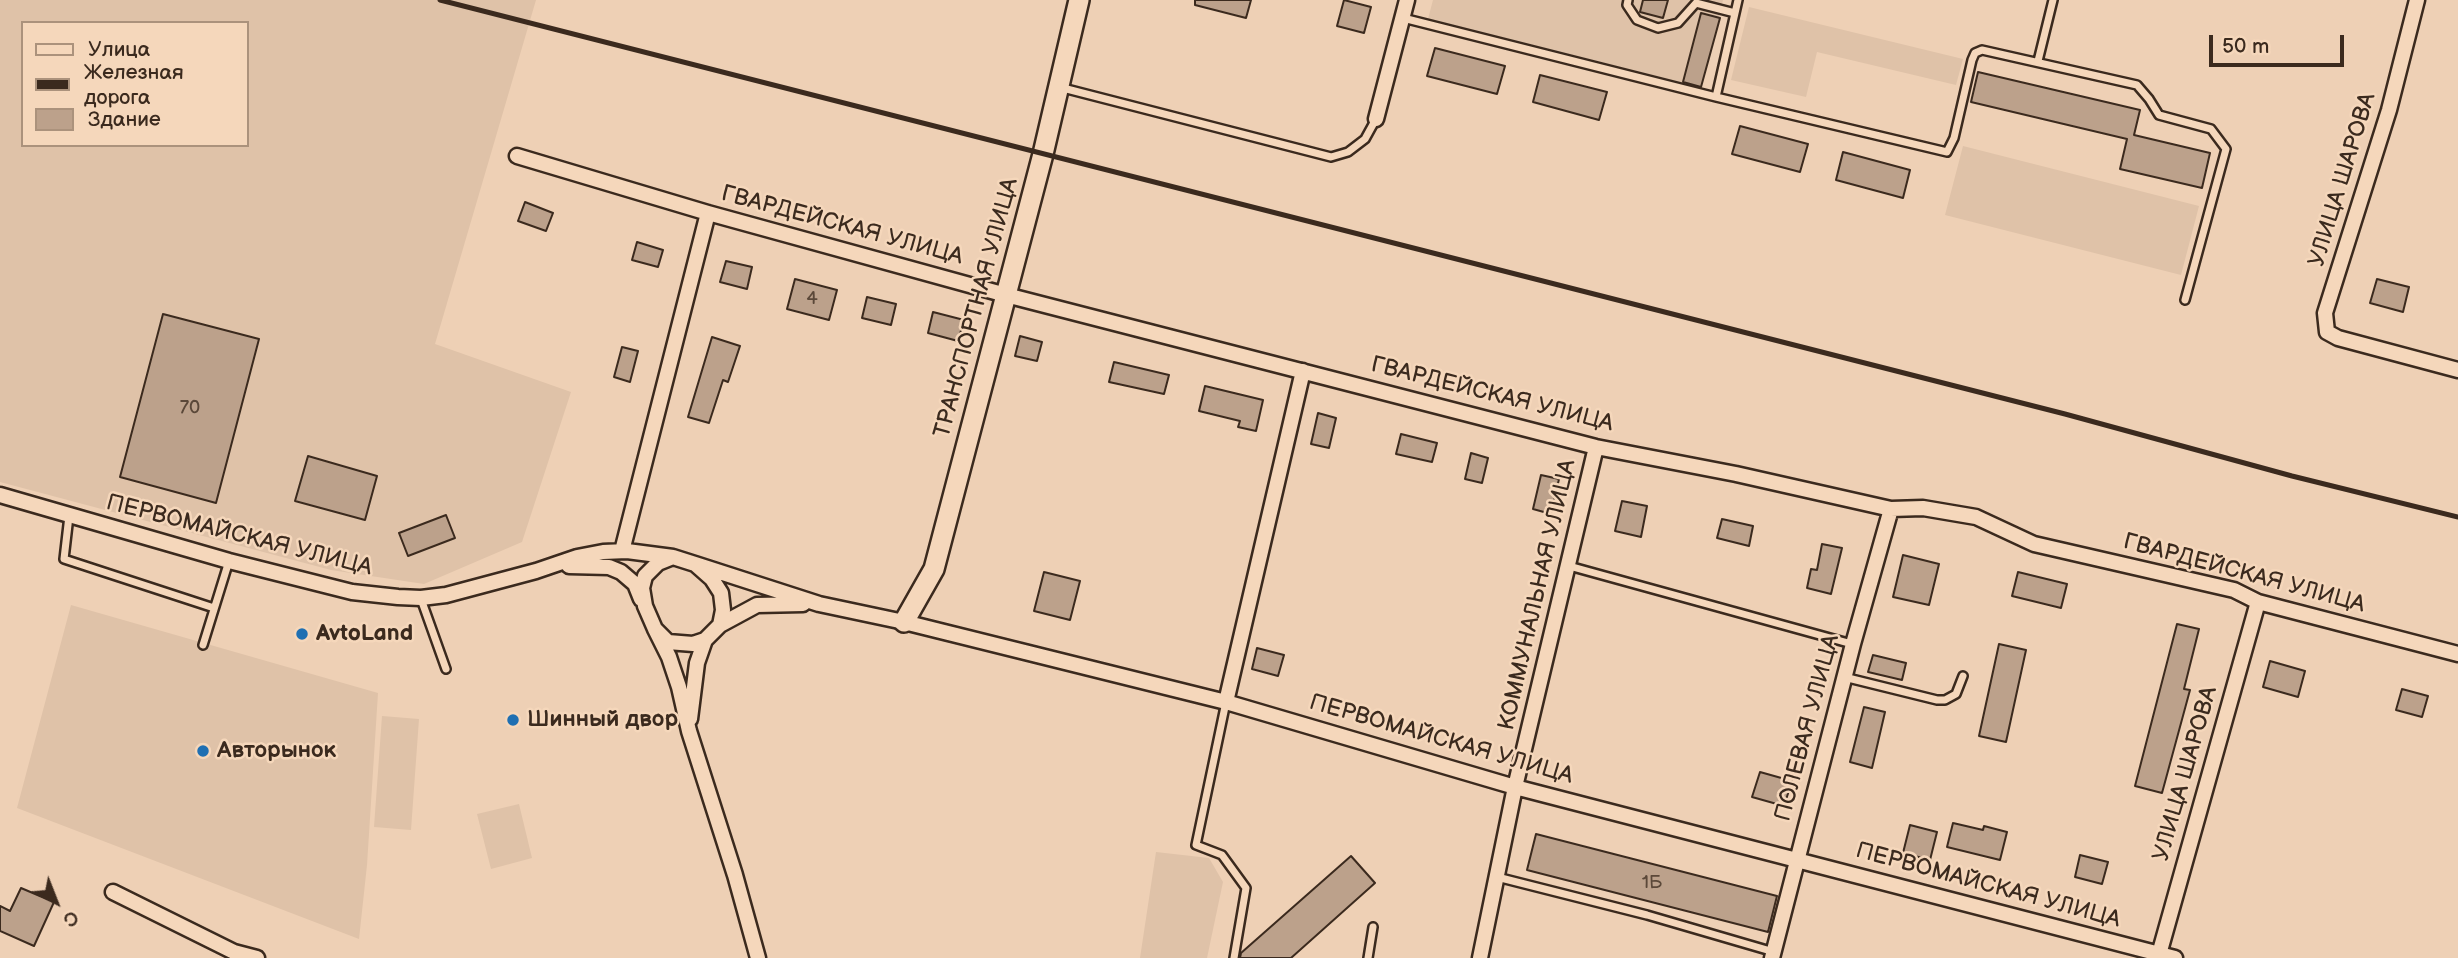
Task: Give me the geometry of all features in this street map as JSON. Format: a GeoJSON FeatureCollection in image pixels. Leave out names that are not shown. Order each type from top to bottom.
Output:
{"type":"FeatureCollection","features":[{"type":"Feature","properties":{"kind":"street","name":"ТРАНСПОРТНАЯ УЛИЦА"},"geometry":{"type":"LineString","coordinates":[[904,622],[934,569],[1006,295],[1079,0]]}},
{"type":"Feature","properties":{"kind":"street"},"geometry":{"type":"LineString","coordinates":[[1376,119],[1408,0]]}},
{"type":"Feature","properties":{"kind":"street","name":"УЛИЦА ШАРОВА"},"geometry":{"type":"LineString","coordinates":[[2417,0],[2389,110],[2325,313],[2327,332],[2338,338],[2458,370]]}},
{"type":"Feature","properties":{"kind":"street","name":"ГВАРДЕЙСКАЯ УЛИЦА"},"geometry":{"type":"LineString","coordinates":[[517,156],[708,213],[1006,295],[1596,447],[1736,474],[1891,509],[1923,508],[1976,517],[2034,544],[2234,590],[2258,602],[2458,654]]}},
{"type":"Feature","properties":{"kind":"street"},"geometry":{"type":"LineString","coordinates":[[622,551],[708,213]]}},
{"type":"Feature","properties":{"kind":"street"},"geometry":{"type":"LineString","coordinates":[[1226,702],[1303,370]]}},
{"type":"Feature","properties":{"kind":"street","name":"КОММУНАЛЬНАЯ УЛИЦА"},"geometry":{"type":"LineString","coordinates":[[1479,958],[1596,447]]}},
{"type":"Feature","properties":{"kind":"street","name":"ПЕРВОМАЙСКАЯ УЛИЦА"},"geometry":{"type":"LineString","coordinates":[[0,495],[229,561],[352,592],[421,598],[446,595],[577,557],[622,551],[673,557]]}},
{"type":"Feature","properties":{"kind":"street","name":"ПОЛЕВАЯ УЛИЦА"},"geometry":{"type":"LineString","coordinates":[[1773,955],[1844,677],[1891,509]]}},
{"type":"Feature","properties":{"kind":"street"},"geometry":{"type":"LineString","coordinates":[[645,606],[642,588],[646,576],[658,563],[673,557],[695,564],[712,579],[721,593],[723,611],[720,625]]}},
{"type":"Feature","properties":{"kind":"street","name":"ПЕРВОМАЙСКАЯ УЛИЦА"},"geometry":{"type":"LineString","coordinates":[[695,564],[819,604],[904,622],[1226,702],[1516,787],[2175,958]]}},
{"type":"Feature","properties":{"kind":"street"},"geometry":{"type":"LineString","coordinates":[[536,571],[573,565],[610,567],[635,584],[669,657],[679,687],[689,731],[735,875],[758,958]]}},
{"type":"Feature","properties":{"kind":"street","name":"УЛИЦА ШАРОВА"},"geometry":{"type":"LineString","coordinates":[[2159,956],[2258,602]]}},
{"type":"Feature","properties":{"kind":"street"},"geometry":{"type":"LineString","coordinates":[[689,731],[697,663],[705,640],[720,625],[757,605],[819,604]]}},
{"type":"Feature","properties":{"kind":"street"},"geometry":{"type":"LineString","coordinates":[[655,629],[668,642],[693,644],[705,640]]}},
{"type":"Feature","properties":{"kind":"street"},"geometry":{"type":"LineString","coordinates":[[113,892],[234,951],[257,958]]}},
{"type":"Feature","properties":{"kind":"lane"},"geometry":{"type":"LineString","coordinates":[[1628,0],[1627,5],[1637,20],[1658,28],[1678,23],[1696,3],[1735,13]]}},
{"type":"Feature","properties":{"kind":"lane"},"geometry":{"type":"LineString","coordinates":[[1716,97],[1738,0]]}},
{"type":"Feature","properties":{"kind":"lane"},"geometry":{"type":"LineString","coordinates":[[2038,61],[2053,0]]}},
{"type":"Feature","properties":{"kind":"lane"},"geometry":{"type":"LineString","coordinates":[[1403,18],[1947,152],[1954,138],[1975,53],[1982,50],[2137,85],[2159,116],[2211,129],[2226,149],[2185,300]]}},
{"type":"Feature","properties":{"kind":"lane"},"geometry":{"type":"LineString","coordinates":[[1058,87],[1331,157],[1348,152],[1365,139],[1376,119]]}},
{"type":"Feature","properties":{"kind":"lane"},"geometry":{"type":"LineString","coordinates":[[69,516],[64,559],[214,608]]}},
{"type":"Feature","properties":{"kind":"lane"},"geometry":{"type":"LineString","coordinates":[[203,645],[229,561]]}},
{"type":"Feature","properties":{"kind":"lane"},"geometry":{"type":"LineString","coordinates":[[1569,566],[1853,645]]}},
{"type":"Feature","properties":{"kind":"lane"},"geometry":{"type":"LineString","coordinates":[[421,598],[446,669]]}},
{"type":"Feature","properties":{"kind":"lane"},"geometry":{"type":"LineString","coordinates":[[1844,677],[1945,700],[1956,694],[1963,676]]}},
{"type":"Feature","properties":{"kind":"lane"},"geometry":{"type":"LineString","coordinates":[[1226,702],[1196,845],[1222,855],[1246,888],[1234,958]]}},
{"type":"Feature","properties":{"kind":"lane"},"geometry":{"type":"LineString","coordinates":[[1497,877],[1647,915],[1773,955]]}},
{"type":"Feature","properties":{"kind":"lane"},"geometry":{"type":"LineString","coordinates":[[1368,958],[1373,927]]}},
{"type":"Feature","properties":{"kind":"shaded area"},"geometry":{"type":"Polygon","coordinates":[[[0,0],[536,0],[435,344],[571,392],[522,542],[424,584],[331,570],[0,482],[0,0]]]}},
{"type":"Feature","properties":{"kind":"shaded area"},"geometry":{"type":"Polygon","coordinates":[[[1433,0],[1723,0],[1701,87],[1428,19],[1433,0]]]}},
{"type":"Feature","properties":{"kind":"shaded area"},"geometry":{"type":"Polygon","coordinates":[[[1749,7],[1963,59],[1956,85],[1817,52],[1806,97],[1731,80],[1749,7]]]}},
{"type":"Feature","properties":{"kind":"shaded area"},"geometry":{"type":"Polygon","coordinates":[[[1963,146],[2199,206],[2181,275],[1945,215],[1963,146]]]}},
{"type":"Feature","properties":{"kind":"shaded area","name":"Авторынок"},"geometry":{"type":"Polygon","coordinates":[[[71,605],[378,693],[367,865],[359,939],[17,808],[71,605]]]}},
{"type":"Feature","properties":{"kind":"shaded area"},"geometry":{"type":"Polygon","coordinates":[[[382,716],[419,719],[411,830],[374,827],[382,716]]]}},
{"type":"Feature","properties":{"kind":"shaded area"},"geometry":{"type":"Polygon","coordinates":[[[519,804],[532,858],[491,869],[477,814],[519,804]]]}},
{"type":"Feature","properties":{"kind":"shaded area"},"geometry":{"type":"Polygon","coordinates":[[[1156,852],[1209,858],[1223,882],[1207,958],[1140,958],[1156,852]]]}},
{"type":"Feature","properties":{"kind":"building"},"geometry":{"type":"Polygon","coordinates":[[[1195,0],[1251,0],[1246,18],[1195,5],[1195,0]]]}},
{"type":"Feature","properties":{"kind":"building"},"geometry":{"type":"Polygon","coordinates":[[[1344,0],[1371,7],[1364,33],[1337,26],[1344,0]]]}},
{"type":"Feature","properties":{"kind":"building"},"geometry":{"type":"Polygon","coordinates":[[[1643,0],[1668,0],[1663,18],[1640,12],[1643,0]]]}},
{"type":"Feature","properties":{"kind":"building"},"geometry":{"type":"Polygon","coordinates":[[[1701,13],[1720,18],[1701,87],[1683,82],[1701,13]]]}},
{"type":"Feature","properties":{"kind":"building"},"geometry":{"type":"Polygon","coordinates":[[[1435,48],[1505,66],[1497,94],[1427,76],[1435,48]]]}},
{"type":"Feature","properties":{"kind":"building"},"geometry":{"type":"Polygon","coordinates":[[[1978,72],[2140,110],[2134,135],[2210,153],[2202,188],[2120,169],[2127,139],[1971,102],[1978,72]]]}},
{"type":"Feature","properties":{"kind":"building"},"geometry":{"type":"Polygon","coordinates":[[[1540,75],[1607,92],[1599,120],[1533,102],[1540,75]]]}},
{"type":"Feature","properties":{"kind":"building"},"geometry":{"type":"Polygon","coordinates":[[[1740,126],[1808,144],[1800,172],[1732,154],[1740,126]]]}},
{"type":"Feature","properties":{"kind":"building"},"geometry":{"type":"Polygon","coordinates":[[[1843,152],[1910,170],[1903,198],[1836,180],[1843,152]]]}},
{"type":"Feature","properties":{"kind":"building"},"geometry":{"type":"Polygon","coordinates":[[[525,202],[553,213],[546,231],[518,221],[525,202]]]}},
{"type":"Feature","properties":{"kind":"building"},"geometry":{"type":"Polygon","coordinates":[[[637,242],[663,250],[658,267],[632,260],[637,242]]]}},
{"type":"Feature","properties":{"kind":"building"},"geometry":{"type":"Polygon","coordinates":[[[726,261],[752,267],[747,289],[720,282],[726,261]]]}},
{"type":"Feature","properties":{"kind":"building"},"geometry":{"type":"Polygon","coordinates":[[[795,279],[837,290],[829,320],[787,309],[795,279]]]}},
{"type":"Feature","properties":{"kind":"building"},"geometry":{"type":"Polygon","coordinates":[[[2377,279],[2409,287],[2403,312],[2370,303],[2377,279]]]}},
{"type":"Feature","properties":{"kind":"building"},"geometry":{"type":"Polygon","coordinates":[[[867,297],[896,304],[891,325],[862,318],[867,297]]]}},
{"type":"Feature","properties":{"kind":"building"},"geometry":{"type":"Polygon","coordinates":[[[933,312],[964,320],[958,341],[928,333],[933,312]]]}},
{"type":"Feature","properties":{"kind":"building"},"geometry":{"type":"Polygon","coordinates":[[[163,314],[259,339],[216,503],[120,477],[163,314]]]}},
{"type":"Feature","properties":{"kind":"building"},"geometry":{"type":"Polygon","coordinates":[[[1020,336],[1042,342],[1037,361],[1015,356],[1020,336]]]}},
{"type":"Feature","properties":{"kind":"building"},"geometry":{"type":"Polygon","coordinates":[[[712,337],[740,346],[728,382],[723,380],[709,423],[688,417],[712,337]]]}},
{"type":"Feature","properties":{"kind":"building"},"geometry":{"type":"Polygon","coordinates":[[[622,347],[638,351],[630,382],[614,377],[622,347]]]}},
{"type":"Feature","properties":{"kind":"building"},"geometry":{"type":"Polygon","coordinates":[[[1114,362],[1169,375],[1164,394],[1109,382],[1114,362]]]}},
{"type":"Feature","properties":{"kind":"building"},"geometry":{"type":"Polygon","coordinates":[[[1205,386],[1263,400],[1256,431],[1238,427],[1240,421],[1199,411],[1205,386]]]}},
{"type":"Feature","properties":{"kind":"building"},"geometry":{"type":"Polygon","coordinates":[[[1318,413],[1336,418],[1329,448],[1311,444],[1318,413]]]}},
{"type":"Feature","properties":{"kind":"building"},"geometry":{"type":"Polygon","coordinates":[[[1401,434],[1437,443],[1432,462],[1396,454],[1401,434]]]}},
{"type":"Feature","properties":{"kind":"building"},"geometry":{"type":"Polygon","coordinates":[[[1471,453],[1488,458],[1482,483],[1465,479],[1471,453]]]}},
{"type":"Feature","properties":{"kind":"building"},"geometry":{"type":"Polygon","coordinates":[[[308,456],[377,476],[365,520],[295,501],[308,456]]]}},
{"type":"Feature","properties":{"kind":"building"},"geometry":{"type":"Polygon","coordinates":[[[1541,475],[1559,479],[1551,514],[1533,509],[1541,475]]]}},
{"type":"Feature","properties":{"kind":"building"},"geometry":{"type":"Polygon","coordinates":[[[1622,501],[1647,506],[1641,537],[1615,531],[1622,501]]]}},
{"type":"Feature","properties":{"kind":"building"},"geometry":{"type":"Polygon","coordinates":[[[446,515],[455,538],[408,556],[399,533],[446,515]]]}},
{"type":"Feature","properties":{"kind":"building"},"geometry":{"type":"Polygon","coordinates":[[[1722,519],[1753,526],[1749,546],[1717,538],[1722,519]]]}},
{"type":"Feature","properties":{"kind":"building"},"geometry":{"type":"Polygon","coordinates":[[[1822,544],[1842,548],[1831,594],[1807,588],[1811,569],[1817,570],[1822,544]]]}},
{"type":"Feature","properties":{"kind":"building"},"geometry":{"type":"Polygon","coordinates":[[[1903,555],[1939,564],[1929,605],[1893,597],[1903,555]]]}},
{"type":"Feature","properties":{"kind":"building"},"geometry":{"type":"Polygon","coordinates":[[[1044,572],[1080,581],[1070,620],[1034,611],[1044,572]]]}},
{"type":"Feature","properties":{"kind":"building"},"geometry":{"type":"Polygon","coordinates":[[[2018,572],[2067,584],[2061,608],[2012,596],[2018,572]]]}},
{"type":"Feature","properties":{"kind":"building"},"geometry":{"type":"Polygon","coordinates":[[[2177,624],[2199,629],[2184,689],[2190,690],[2162,793],[2135,786],[2177,624]]]}},
{"type":"Feature","properties":{"kind":"building"},"geometry":{"type":"Polygon","coordinates":[[[1999,644],[2026,650],[2006,742],[1979,736],[1999,644]]]}},
{"type":"Feature","properties":{"kind":"building"},"geometry":{"type":"Polygon","coordinates":[[[1257,648],[1284,655],[1278,676],[1252,669],[1257,648]]]}},
{"type":"Feature","properties":{"kind":"building"},"geometry":{"type":"Polygon","coordinates":[[[1873,655],[1906,663],[1902,680],[1868,672],[1873,655]]]}},
{"type":"Feature","properties":{"kind":"building"},"geometry":{"type":"Polygon","coordinates":[[[2270,661],[2305,671],[2298,697],[2263,687],[2270,661]]]}},
{"type":"Feature","properties":{"kind":"building"},"geometry":{"type":"Polygon","coordinates":[[[2402,689],[2428,696],[2422,717],[2396,710],[2402,689]]]}},
{"type":"Feature","properties":{"kind":"building"},"geometry":{"type":"Polygon","coordinates":[[[1864,707],[1885,712],[1872,768],[1850,762],[1864,707]]]}},
{"type":"Feature","properties":{"kind":"building"},"geometry":{"type":"Polygon","coordinates":[[[1760,772],[1792,781],[1784,806],[1752,797],[1760,772]]]}},
{"type":"Feature","properties":{"kind":"building"},"geometry":{"type":"Polygon","coordinates":[[[1953,823],[1983,830],[1984,826],[2007,832],[2000,860],[1947,847],[1953,823]]]}},
{"type":"Feature","properties":{"kind":"building"},"geometry":{"type":"Polygon","coordinates":[[[1910,825],[1937,832],[1930,860],[1903,853],[1910,825]]]}},
{"type":"Feature","properties":{"kind":"building"},"geometry":{"type":"Polygon","coordinates":[[[1536,834],[1777,896],[1768,932],[1527,870],[1536,834]]]}},
{"type":"Feature","properties":{"kind":"building"},"geometry":{"type":"Polygon","coordinates":[[[2080,855],[2108,862],[2102,884],[2075,877],[2080,855]]]}},
{"type":"Feature","properties":{"kind":"building"},"geometry":{"type":"Polygon","coordinates":[[[1351,856],[1375,883],[1291,958],[1240,958],[1241,953],[1351,856]]]}},
{"type":"Feature","properties":{"kind":"building"},"geometry":{"type":"Polygon","coordinates":[[[21,888],[54,902],[34,946],[0,931],[0,906],[10,911],[21,888]]]}},
{"type":"Feature","properties":{"kind":"railway"},"geometry":{"type":"LineString","coordinates":[[440,0],[2065,414],[2292,476],[2458,517]]}},
{"type":"Feature","properties":{"kind":"place","name":"AvtoLand"},"geometry":{"type":"Point","coordinates":[302,634]}},
{"type":"Feature","properties":{"kind":"place","name":"Шинный двор"},"geometry":{"type":"Point","coordinates":[513,720]}},
{"type":"Feature","properties":{"kind":"place","name":"Авторынок"},"geometry":{"type":"Point","coordinates":[203,751]}}]}
